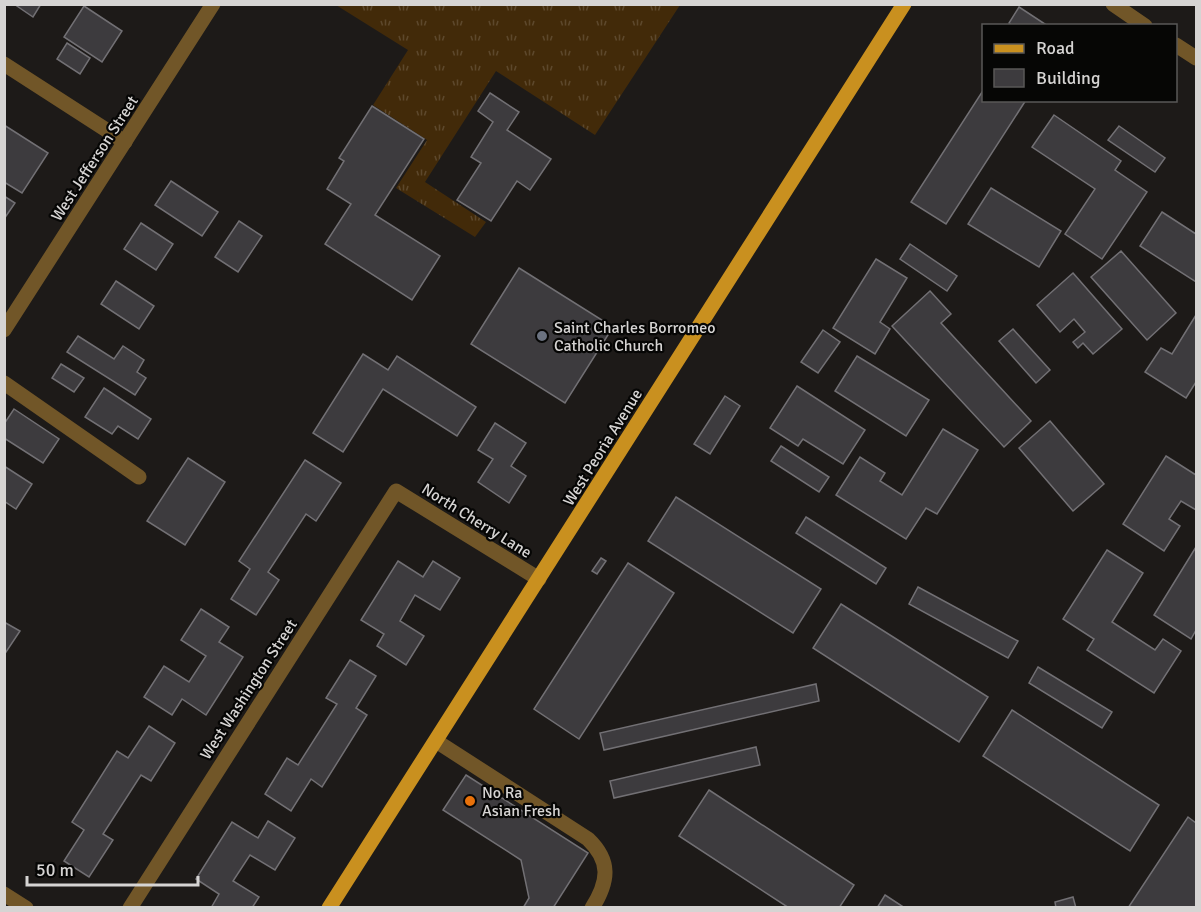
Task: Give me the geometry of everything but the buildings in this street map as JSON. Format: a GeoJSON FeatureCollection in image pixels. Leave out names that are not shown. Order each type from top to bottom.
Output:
{"type":"FeatureCollection","features":[{"type":"Feature","properties":{"kind":"main road","name":"West Peoria Avenue"},"geometry":{"type":"LineString","coordinates":[[329,908],[904,4]]}},
{"type":"Feature","properties":{"kind":"street","name":"West Jefferson Street"},"geometry":{"type":"LineString","coordinates":[[4,330],[213,4]]}},
{"type":"Feature","properties":{"kind":"street"},"geometry":{"type":"LineString","coordinates":[[1113,4],[1142,24]]}},
{"type":"Feature","properties":{"kind":"street"},"geometry":{"type":"LineString","coordinates":[[1177,46],[1197,58]]}},
{"type":"Feature","properties":{"kind":"street"},"geometry":{"type":"LineString","coordinates":[[4,63],[125,142]]}},
{"type":"Feature","properties":{"kind":"street"},"geometry":{"type":"LineString","coordinates":[[4,383],[140,477]]}},
{"type":"Feature","properties":{"kind":"street","name":"North Cherry Lane"},"geometry":{"type":"LineString","coordinates":[[396,490],[539,579]]}},
{"type":"Feature","properties":{"kind":"street","name":"West Washington Street"},"geometry":{"type":"LineString","coordinates":[[130,908],[396,490]]}},
{"type":"Feature","properties":{"kind":"street"},"geometry":{"type":"LineString","coordinates":[[436,741],[588,839],[601,851],[605,867],[604,881],[592,908]]}},
{"type":"Feature","properties":{"kind":"street"},"geometry":{"type":"LineString","coordinates":[[4,894],[26,908]]}},
{"type":"Feature","properties":{"kind":"green space"},"geometry":{"type":"Polygon","coordinates":[[[336,5],[680,5],[595,135],[496,71],[425,182],[486,222],[475,237],[396,188],[427,140],[373,105],[408,50],[336,5]]]}},
{"type":"Feature","properties":{"kind":"place","name":"Saint Charles Borromeo Catholic Church"},"geometry":{"type":"Point","coordinates":[542,336]}},
{"type":"Feature","properties":{"kind":"place","name":"No Ra Asian Fresh"},"geometry":{"type":"Point","coordinates":[470,801]}}]}
